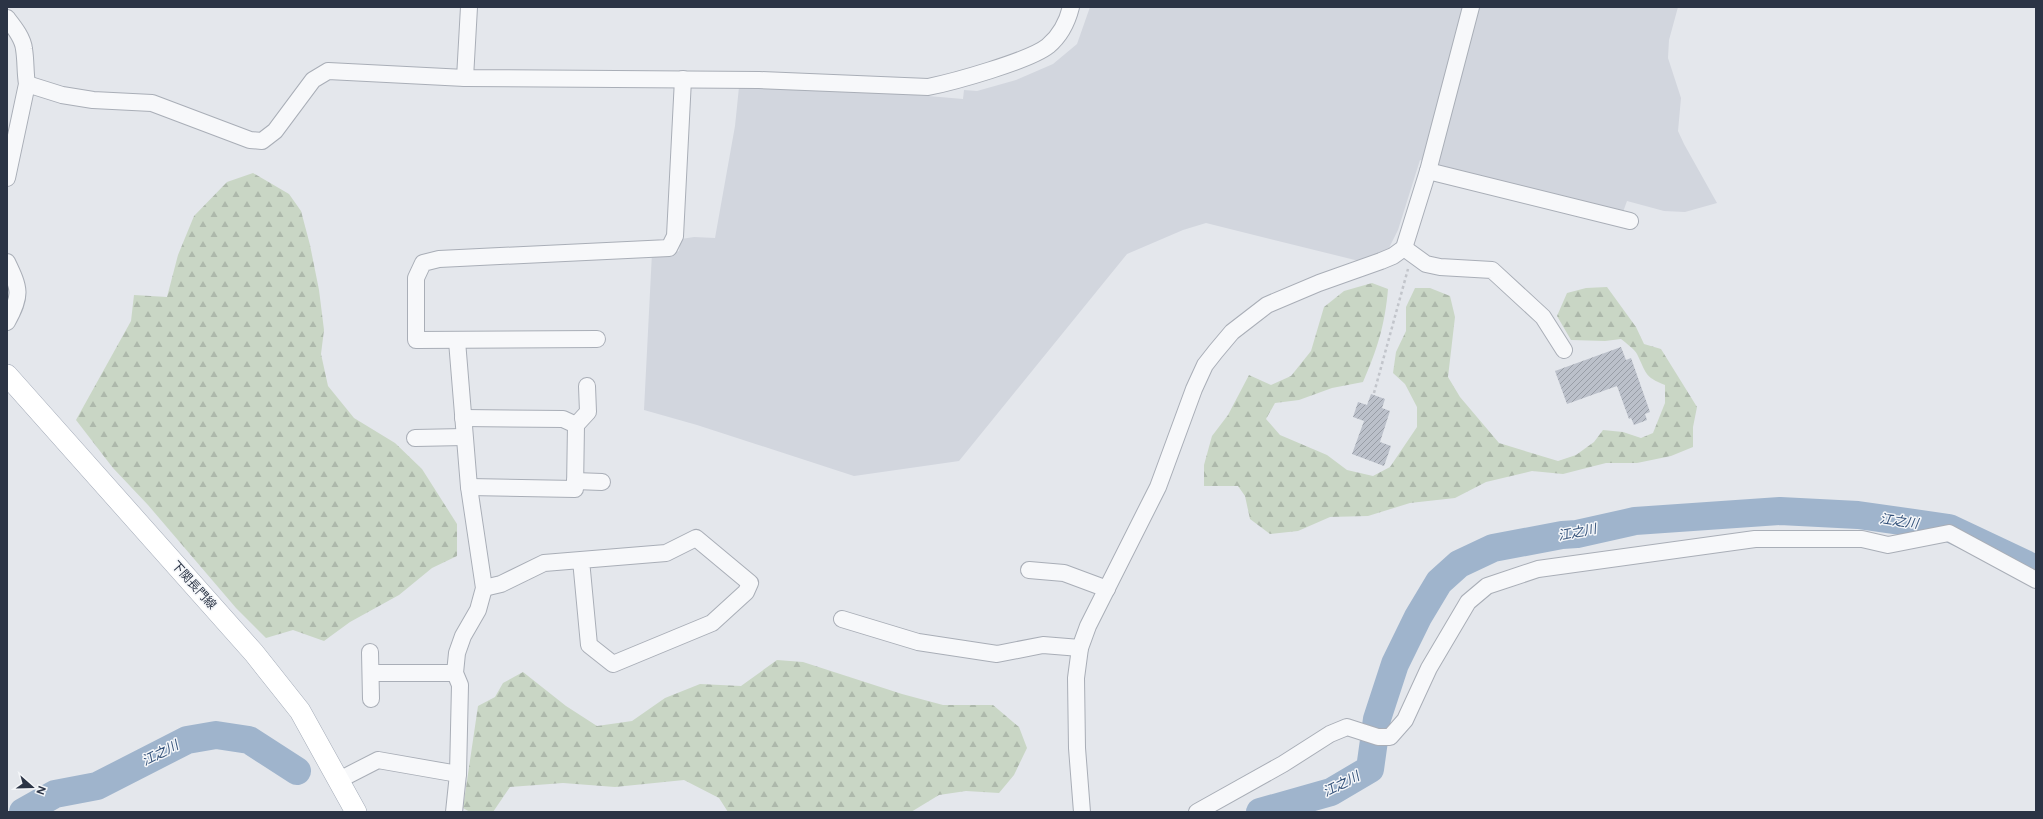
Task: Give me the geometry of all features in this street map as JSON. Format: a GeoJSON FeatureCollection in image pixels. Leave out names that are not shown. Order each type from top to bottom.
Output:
{"type":"FeatureCollection","features":[{"type":"Feature","properties":{"kind":"main road","name":"下関長門線"},"geometry":{"type":"LineString","coordinates":[[7,375],[254,653],[300,711],[356,812]]}},
{"type":"Feature","properties":{"kind":"street"},"geometry":{"type":"LineString","coordinates":[[465,78],[470,7]]}},
{"type":"Feature","properties":{"kind":"street"},"geometry":{"type":"LineString","coordinates":[[27,84],[62,95],[93,100],[152,103],[250,140],[262,141],[275,131],[313,80],[328,71],[465,78],[759,80],[928,87],[953,82],[1029,56],[1047,47],[1058,35],[1067,21],[1071,7]]}},
{"type":"Feature","properties":{"kind":"street"},"geometry":{"type":"LineString","coordinates":[[1408,251],[1471,7]]}},
{"type":"Feature","properties":{"kind":"street"},"geometry":{"type":"LineString","coordinates":[[7,18],[16,29],[24,47],[24,69],[27,84],[7,178]]}},
{"type":"Feature","properties":{"kind":"street"},"geometry":{"type":"LineString","coordinates":[[597,339],[457,341],[416,340],[416,278],[424,263],[439,259],[669,248],[675,236],[683,79]]}},
{"type":"Feature","properties":{"kind":"street"},"geometry":{"type":"LineString","coordinates":[[1428,171],[1630,221]]}},
{"type":"Feature","properties":{"kind":"street"},"geometry":{"type":"LineString","coordinates":[[1408,251],[1426,264],[1440,267],[1492,270],[1543,317],[1564,350]]}},
{"type":"Feature","properties":{"kind":"street"},"geometry":{"type":"LineString","coordinates":[[1082,812],[1077,748],[1076,678],[1080,648],[1088,626],[1158,487],[1194,389],[1205,365],[1232,332],[1267,305],[1319,283],[1408,251]]}},
{"type":"Feature","properties":{"kind":"street"},"geometry":{"type":"LineString","coordinates":[[7,262],[17,284],[18,304],[7,322]]}},
{"type":"Feature","properties":{"kind":"street"},"geometry":{"type":"LineString","coordinates":[[454,812],[458,774],[460,686],[455,673],[457,653],[463,636],[478,610],[484,588],[469,487],[457,341]]}},
{"type":"Feature","properties":{"kind":"street"},"geometry":{"type":"LineString","coordinates":[[469,487],[575,489],[576,425],[588,412],[587,386]]}},
{"type":"Feature","properties":{"kind":"street"},"geometry":{"type":"LineString","coordinates":[[463,418],[563,419],[576,425]]}},
{"type":"Feature","properties":{"kind":"street"},"geometry":{"type":"LineString","coordinates":[[416,438],[464,437]]}},
{"type":"Feature","properties":{"kind":"street"},"geometry":{"type":"LineString","coordinates":[[575,481],[602,482]]}},
{"type":"Feature","properties":{"kind":"street"},"geometry":{"type":"LineString","coordinates":[[1197,812],[1283,764],[1330,734],[1347,727],[1378,737],[1390,737],[1405,720],[1429,668],[1468,602],[1487,586],[1538,569],[1755,539],[1862,539],[1888,545],[1949,533],[2036,580]]}},
{"type":"Feature","properties":{"kind":"street"},"geometry":{"type":"LineString","coordinates":[[484,588],[501,584],[544,563],[666,553],[696,538],[750,583],[746,592],[712,623],[613,664],[589,645],[581,560]]}},
{"type":"Feature","properties":{"kind":"street"},"geometry":{"type":"LineString","coordinates":[[1029,570],[1064,573],[1107,589]]}},
{"type":"Feature","properties":{"kind":"street"},"geometry":{"type":"LineString","coordinates":[[842,619],[918,642],[997,654],[1042,645],[1080,648]]}},
{"type":"Feature","properties":{"kind":"street"},"geometry":{"type":"LineString","coordinates":[[370,652],[371,698]]}},
{"type":"Feature","properties":{"kind":"street"},"geometry":{"type":"LineString","coordinates":[[371,673],[455,673]]}},
{"type":"Feature","properties":{"kind":"street"},"geometry":{"type":"LineString","coordinates":[[339,780],[378,760],[458,774]]}},
{"type":"Feature","properties":{"kind":"path"},"geometry":{"type":"LineString","coordinates":[[1374,393],[1408,251]]}},
{"type":"Feature","properties":{"kind":"shaded area"},"geometry":{"type":"Polygon","coordinates":[[[1090,7],[1678,7],[1669,40],[1668,58],[1681,98],[1678,131],[1717,203],[1685,212],[1664,211],[1627,201],[1623,212],[1420,160],[1398,230],[1388,250],[1363,262],[1206,223],[1183,230],[1127,254],[959,461],[854,476],[697,425],[644,410],[652,253],[674,253],[679,251],[681,239],[694,237],[715,238],[735,126],[739,87],[859,90],[963,99],[964,90],[977,91],[1016,80],[1053,64],[1077,44],[1090,7]]]}},
{"type":"Feature","properties":{"kind":"green space"},"geometry":{"type":"Polygon","coordinates":[[[253,173],[289,194],[301,211],[310,245],[319,290],[324,330],[321,354],[328,386],[354,418],[395,443],[422,469],[457,524],[457,556],[432,568],[399,595],[350,622],[324,641],[293,630],[266,638],[236,608],[148,505],[113,468],[76,420],[131,321],[134,295],[167,297],[178,255],[194,216],[227,182],[253,173]]]}},
{"type":"Feature","properties":{"kind":"green space"},"geometry":{"type":"Polygon","coordinates":[[[1372,283],[1388,289],[1380,337],[1363,382],[1332,388],[1299,400],[1275,403],[1266,419],[1280,435],[1327,455],[1347,470],[1373,476],[1390,467],[1417,427],[1417,407],[1405,384],[1393,373],[1396,352],[1406,331],[1406,307],[1415,288],[1430,288],[1450,296],[1455,317],[1448,377],[1460,397],[1499,443],[1558,461],[1576,455],[1594,442],[1603,430],[1623,432],[1641,438],[1653,433],[1665,403],[1665,385],[1653,379],[1646,373],[1636,352],[1625,342],[1621,339],[1605,341],[1571,340],[1557,316],[1567,293],[1586,288],[1607,287],[1636,327],[1644,344],[1661,349],[1697,407],[1693,427],[1693,447],[1671,456],[1637,463],[1606,463],[1563,474],[1532,471],[1486,482],[1455,498],[1410,503],[1368,516],[1330,517],[1298,531],[1270,534],[1250,519],[1245,496],[1238,486],[1204,486],[1204,465],[1212,436],[1228,415],[1249,375],[1271,385],[1291,376],[1311,351],[1324,307],[1344,291],[1372,283]]]}},
{"type":"Feature","properties":{"kind":"green space"},"geometry":{"type":"Polygon","coordinates":[[[777,660],[803,662],[902,694],[943,705],[993,705],[1019,727],[1027,748],[1014,775],[999,793],[966,791],[939,795],[911,812],[728,812],[719,798],[684,780],[615,787],[563,783],[510,787],[493,812],[470,812],[463,808],[478,706],[495,697],[503,683],[523,672],[566,706],[597,726],[632,721],[665,698],[700,684],[741,686],[777,660]]]}},
{"type":"Feature","properties":{"kind":"building"},"geometry":{"type":"Polygon","coordinates":[[[1621,347],[1626,360],[1631,358],[1650,412],[1645,414],[1647,420],[1634,425],[1631,418],[1629,419],[1617,386],[1567,404],[1555,371],[1621,347]]]}},
{"type":"Feature","properties":{"kind":"building"},"geometry":{"type":"Polygon","coordinates":[[[1371,394],[1385,399],[1382,408],[1390,411],[1380,442],[1391,446],[1384,466],[1352,454],[1364,421],[1353,417],[1358,402],[1367,405],[1371,394]]]}},
{"type":"Feature","properties":{"kind":"waterway","name":"江之川"},"geometry":{"type":"LineString","coordinates":[[1260,812],[1331,792],[1370,769],[1377,719],[1395,664],[1418,617],[1439,582],[1459,564],[1493,548],[1562,535],[1577,534],[1635,521],[1780,511],[1858,515],[1949,528],[2036,569]]}},
{"type":"Feature","properties":{"kind":"waterway","name":"江之川"},"geometry":{"type":"LineString","coordinates":[[23,812],[55,794],[97,786],[187,740],[216,735],[249,740],[297,771]]}}]}
